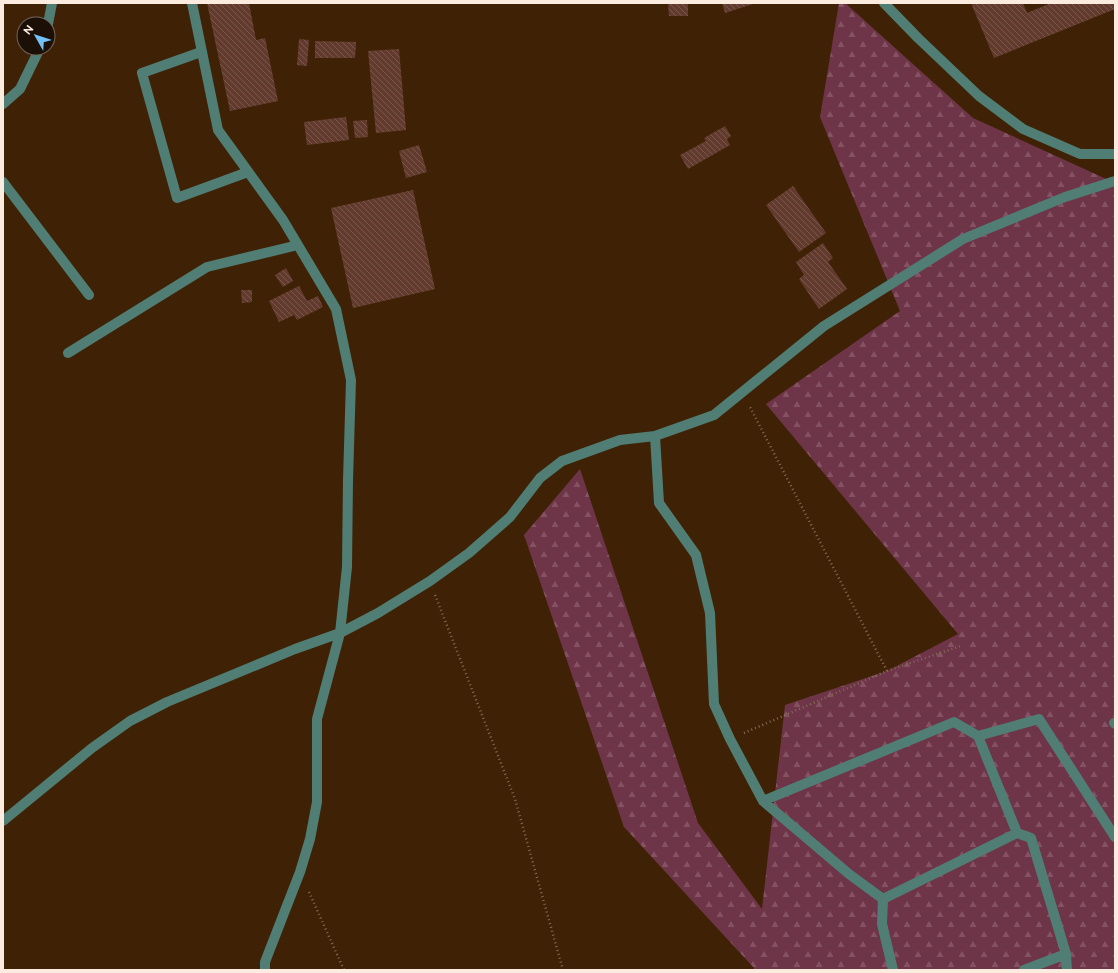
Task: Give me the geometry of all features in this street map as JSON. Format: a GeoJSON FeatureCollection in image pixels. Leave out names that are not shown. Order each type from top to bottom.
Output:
{"type":"FeatureCollection","features":[{"type":"Feature","properties":{"kind":"street"},"geometry":{"type":"LineString","coordinates":[[50,16],[52,3]]}},
{"type":"Feature","properties":{"kind":"street"},"geometry":{"type":"LineString","coordinates":[[192,3],[218,130],[283,220],[336,309],[351,380],[347,567],[340,633],[317,718],[317,802],[310,838],[300,872],[265,962],[265,970]]}},
{"type":"Feature","properties":{"kind":"street"},"geometry":{"type":"LineString","coordinates":[[884,3],[918,38],[979,96],[1023,129],[1080,154],[1115,154]]}},
{"type":"Feature","properties":{"kind":"street"},"geometry":{"type":"LineString","coordinates":[[201,52],[142,73],[177,198],[248,172]]}},
{"type":"Feature","properties":{"kind":"street"},"geometry":{"type":"LineString","coordinates":[[3,104],[20,89],[36,56]]}},
{"type":"Feature","properties":{"kind":"street"},"geometry":{"type":"LineString","coordinates":[[3,182],[89,295]]}},
{"type":"Feature","properties":{"kind":"street"},"geometry":{"type":"LineString","coordinates":[[3,822],[92,748],[130,721],[167,702],[295,649],[340,633],[430,581],[469,553],[510,517],[540,478],[562,460],[620,440],[655,436],[714,415],[824,326],[963,239],[1065,197],[1115,182]]}},
{"type":"Feature","properties":{"kind":"street"},"geometry":{"type":"LineString","coordinates":[[68,353],[206,267],[298,245]]}},
{"type":"Feature","properties":{"kind":"street"},"geometry":{"type":"LineString","coordinates":[[655,436],[659,503],[696,555],[710,614],[714,704],[730,739],[764,801],[849,874],[882,899]]}},
{"type":"Feature","properties":{"kind":"street"},"geometry":{"type":"LineString","coordinates":[[978,736],[1040,719],[1115,837]]}},
{"type":"Feature","properties":{"kind":"street"},"geometry":{"type":"LineString","coordinates":[[764,801],[954,722],[978,736],[1017,833]]}},
{"type":"Feature","properties":{"kind":"street"},"geometry":{"type":"LineString","coordinates":[[882,899],[1017,833],[1031,838],[1066,954],[1067,970]]}},
{"type":"Feature","properties":{"kind":"street"},"geometry":{"type":"LineString","coordinates":[[882,899],[882,924],[893,970]]}},
{"type":"Feature","properties":{"kind":"street"},"geometry":{"type":"LineString","coordinates":[[1024,970],[1066,954]]}},
{"type":"Feature","properties":{"kind":"path"},"geometry":{"type":"LineString","coordinates":[[742,392],[887,670]]}},
{"type":"Feature","properties":{"kind":"path"},"geometry":{"type":"LineString","coordinates":[[430,581],[515,799],[563,970]]}},
{"type":"Feature","properties":{"kind":"path"},"geometry":{"type":"LineString","coordinates":[[730,739],[887,670],[961,646]]}},
{"type":"Feature","properties":{"kind":"path"},"geometry":{"type":"LineString","coordinates":[[300,872],[344,970]]}},
{"type":"Feature","properties":{"kind":"green space"},"geometry":{"type":"Polygon","coordinates":[[[839,3],[845,3],[973,118],[1115,183],[1115,970],[753,970],[754,968],[624,827],[524,535],[580,469],[698,823],[762,909],[785,705],[887,671],[958,634],[766,404],[900,311],[820,117],[839,3]]]}},
{"type":"Feature","properties":{"kind":"building"},"geometry":{"type":"Polygon","coordinates":[[[207,3],[249,3],[256,40],[265,38],[278,101],[230,111],[207,3]]]}},
{"type":"Feature","properties":{"kind":"building"},"geometry":{"type":"Polygon","coordinates":[[[668,3],[688,3],[688,16],[669,16],[668,3]]]}},
{"type":"Feature","properties":{"kind":"building"},"geometry":{"type":"Polygon","coordinates":[[[722,3],[756,3],[725,13],[722,3]]]}},
{"type":"Feature","properties":{"kind":"building"},"geometry":{"type":"Polygon","coordinates":[[[971,3],[1023,3],[1027,13],[1051,3],[1115,3],[1115,9],[994,58],[971,3]]]}},
{"type":"Feature","properties":{"kind":"building"},"geometry":{"type":"Polygon","coordinates":[[[299,39],[309,40],[307,66],[297,65],[299,39]]]}},
{"type":"Feature","properties":{"kind":"building"},"geometry":{"type":"Polygon","coordinates":[[[315,41],[356,42],[355,58],[315,58],[315,41]]]}},
{"type":"Feature","properties":{"kind":"building"},"geometry":{"type":"Polygon","coordinates":[[[399,49],[406,130],[376,133],[368,51],[399,49]]]}},
{"type":"Feature","properties":{"kind":"building"},"geometry":{"type":"Polygon","coordinates":[[[346,117],[349,140],[307,145],[304,122],[346,117]]]}},
{"type":"Feature","properties":{"kind":"building"},"geometry":{"type":"Polygon","coordinates":[[[367,120],[368,137],[355,138],[353,121],[367,120]]]}},
{"type":"Feature","properties":{"kind":"building"},"geometry":{"type":"Polygon","coordinates":[[[725,126],[731,136],[727,139],[730,145],[688,169],[680,155],[706,141],[704,138],[725,126]]]}},
{"type":"Feature","properties":{"kind":"building"},"geometry":{"type":"Polygon","coordinates":[[[419,145],[427,172],[406,178],[399,151],[419,145]]]}},
{"type":"Feature","properties":{"kind":"building"},"geometry":{"type":"Polygon","coordinates":[[[793,186],[826,233],[799,252],[766,205],[793,186]]]}},
{"type":"Feature","properties":{"kind":"building"},"geometry":{"type":"Polygon","coordinates":[[[413,190],[435,289],[353,308],[331,208],[413,190]]]}},
{"type":"Feature","properties":{"kind":"building"},"geometry":{"type":"Polygon","coordinates":[[[823,243],[833,258],[828,262],[847,289],[819,309],[799,279],[804,275],[796,262],[823,243]]]}},
{"type":"Feature","properties":{"kind":"building"},"geometry":{"type":"Polygon","coordinates":[[[286,268],[293,281],[283,287],[275,275],[286,268]]]}},
{"type":"Feature","properties":{"kind":"building"},"geometry":{"type":"Polygon","coordinates":[[[299,286],[307,301],[318,296],[323,307],[297,320],[294,315],[279,322],[269,301],[299,286]]]}},
{"type":"Feature","properties":{"kind":"building"},"geometry":{"type":"Polygon","coordinates":[[[241,290],[252,290],[252,302],[242,303],[241,290]]]}}]}
